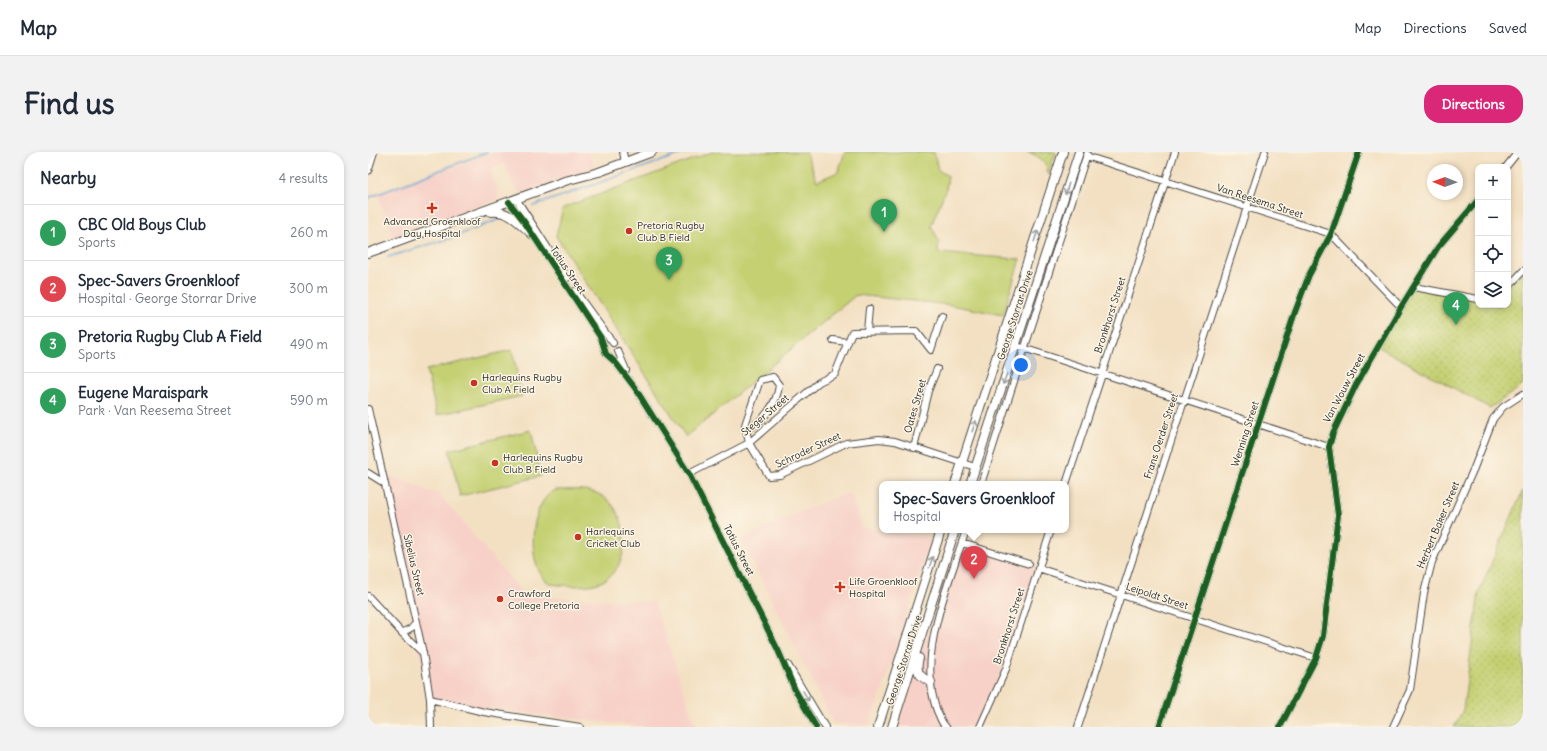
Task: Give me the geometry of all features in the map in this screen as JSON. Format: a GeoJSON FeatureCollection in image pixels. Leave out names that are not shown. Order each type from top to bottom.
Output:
{"type":"FeatureCollection","features":[{"type":"Feature","properties":{"kind":"main road"},"geometry":{"type":"LineString","coordinates":[[368,253],[589,178],[599,172],[652,152]]}},
{"type":"Feature","properties":{"kind":"main road","name":"George Storrar Drive"},"geometry":{"type":"LineString","coordinates":[[956,481],[1006,332],[1063,152]]}},
{"type":"Feature","properties":{"kind":"main road","name":"George Storrar Drive"},"geometry":{"type":"LineString","coordinates":[[971,481],[1020,347],[1045,256],[1084,153]]}},
{"type":"Feature","properties":{"kind":"main road"},"geometry":{"type":"LineString","coordinates":[[368,257],[514,203]]}},
{"type":"Feature","properties":{"kind":"main road"},"geometry":{"type":"LineString","coordinates":[[491,212],[501,212],[512,216],[533,235]]}},
{"type":"Feature","properties":{"kind":"main road"},"geometry":{"type":"LineString","coordinates":[[1028,261],[1038,260],[1045,256]]}},
{"type":"Feature","properties":{"kind":"main road"},"geometry":{"type":"LineString","coordinates":[[1028,261],[1036,267],[1039,274]]}},
{"type":"Feature","properties":{"kind":"main road"},"geometry":{"type":"LineString","coordinates":[[1006,332],[1008,340],[1020,347]]}},
{"type":"Feature","properties":{"kind":"main road"},"geometry":{"type":"LineString","coordinates":[[985,394],[992,385],[1003,350],[1020,347]]}},
{"type":"Feature","properties":{"kind":"main road","name":"George Storrar Drive"},"geometry":{"type":"LineString","coordinates":[[878,727],[939,533]]}},
{"type":"Feature","properties":{"kind":"main road","name":"George Storrar Drive"},"geometry":{"type":"LineString","coordinates":[[893,726],[954,533]]}},
{"type":"Feature","properties":{"kind":"main road"},"geometry":{"type":"LineString","coordinates":[[924,630],[925,640],[918,664],[918,670],[921,677],[931,682]]}},
{"type":"Feature","properties":{"kind":"street"},"geometry":{"type":"LineString","coordinates":[[368,171],[374,152]]}},
{"type":"Feature","properties":{"kind":"street"},"geometry":{"type":"LineString","coordinates":[[624,152],[625,162]]}},
{"type":"Feature","properties":{"kind":"street","name":"Bronkhorst Street"},"geometry":{"type":"LineString","coordinates":[[1067,481],[1175,152]]}},
{"type":"Feature","properties":{"kind":"street","name":"Frans Oerder Street"},"geometry":{"type":"LineString","coordinates":[[1078,727],[1265,152]]}},
{"type":"Feature","properties":{"kind":"street","name":"Wenning Street"},"geometry":{"type":"LineString","coordinates":[[1159,727],[1307,278],[1331,234],[1359,152]]}},
{"type":"Feature","properties":{"kind":"street"},"geometry":{"type":"LineString","coordinates":[[1508,164],[1518,152]]}},
{"type":"Feature","properties":{"kind":"street","name":"Van Reesema Street"},"geometry":{"type":"LineString","coordinates":[[1084,153],[1165,181],[1331,234],[1401,307]]}},
{"type":"Feature","properties":{"kind":"street","name":"George Storrar Drive"},"geometry":{"type":"LineString","coordinates":[[982,481],[1020,347],[1084,153]]}},
{"type":"Feature","properties":{"kind":"street","name":"Totius Street"},"geometry":{"type":"LineString","coordinates":[[514,203],[533,235],[594,326],[601,338],[605,352],[620,367],[635,388],[689,474],[778,650],[814,726]]}},
{"type":"Feature","properties":{"kind":"street","name":"Totius Street"},"geometry":{"type":"LineString","coordinates":[[514,203],[612,343]]}},
{"type":"Feature","properties":{"kind":"street","name":"Van Wouw Street"},"geometry":{"type":"LineString","coordinates":[[1280,727],[1316,658],[1323,636],[1338,515],[1329,447],[1340,416],[1401,307],[1438,247],[1475,204]]}},
{"type":"Feature","properties":{"kind":"street"},"geometry":{"type":"LineString","coordinates":[[1511,284],[1523,271]]}},
{"type":"Feature","properties":{"kind":"street"},"geometry":{"type":"LineString","coordinates":[[1414,287],[1475,298]]}},
{"type":"Feature","properties":{"kind":"street"},"geometry":{"type":"LineString","coordinates":[[868,331],[869,309]]}},
{"type":"Feature","properties":{"kind":"street"},"geometry":{"type":"LineString","coordinates":[[833,340],[847,342],[852,332],[916,331],[931,350],[942,316]]}},
{"type":"Feature","properties":{"kind":"street","name":"Steger Street"},"geometry":{"type":"LineString","coordinates":[[689,474],[749,443],[808,391],[822,380],[835,374],[847,342]]}},
{"type":"Feature","properties":{"kind":"street"},"geometry":{"type":"LineString","coordinates":[[604,348],[606,345],[612,343],[616,345],[618,351],[614,356],[609,356]]}},
{"type":"Feature","properties":{"kind":"street"},"geometry":{"type":"LineString","coordinates":[[1020,347],[1329,447]]}},
{"type":"Feature","properties":{"kind":"street","name":"Totius Street"},"geometry":{"type":"LineString","coordinates":[[618,351],[635,388]]}},
{"type":"Feature","properties":{"kind":"street","name":"Oates Street"},"geometry":{"type":"LineString","coordinates":[[914,448],[928,391],[937,369]]}},
{"type":"Feature","properties":{"kind":"street","name":"Schroder Street"},"geometry":{"type":"LineString","coordinates":[[746,430],[753,427],[770,410],[779,385],[772,377],[760,380],[746,419],[746,430],[749,443],[766,473],[773,476],[780,475],[853,441],[884,439],[975,467]]}},
{"type":"Feature","properties":{"kind":"street","name":"Herbert Baker Street"},"geometry":{"type":"LineString","coordinates":[[1393,727],[1410,690],[1424,592],[1432,562],[1474,468],[1493,418],[1503,407],[1523,394]]}},
{"type":"Feature","properties":{"kind":"street","name":"Sibelius Street"},"geometry":{"type":"LineString","coordinates":[[368,409],[423,652],[430,699],[431,727]]}},
{"type":"Feature","properties":{"kind":"street"},"geometry":{"type":"LineString","coordinates":[[368,472],[384,483]]}},
{"type":"Feature","properties":{"kind":"street","name":"George Storrar Drive"},"geometry":{"type":"LineString","coordinates":[[946,727],[942,723],[935,704],[931,682],[932,639],[965,533]]}},
{"type":"Feature","properties":{"kind":"street","name":"Bronkhorst Street"},"geometry":{"type":"LineString","coordinates":[[980,727],[1006,669],[1050,533]]}},
{"type":"Feature","properties":{"kind":"street"},"geometry":{"type":"LineString","coordinates":[[962,543],[1029,564]]}},
{"type":"Feature","properties":{"kind":"street","name":"Leipoldt Street"},"geometry":{"type":"LineString","coordinates":[[1038,568],[1316,658]]}},
{"type":"Feature","properties":{"kind":"street"},"geometry":{"type":"LineString","coordinates":[[368,596],[402,633],[423,652]]}},
{"type":"Feature","properties":{"kind":"street"},"geometry":{"type":"LineString","coordinates":[[402,633],[411,628],[416,622]]}},
{"type":"Feature","properties":{"kind":"street","name":"Totius Street"},"geometry":{"type":"LineString","coordinates":[[778,650],[824,727]]}},
{"type":"Feature","properties":{"kind":"street"},"geometry":{"type":"LineString","coordinates":[[430,699],[484,712],[580,727]]}},
{"type":"Feature","properties":{"kind":"street"},"geometry":{"type":"LineString","coordinates":[[817,715],[814,726],[824,727]]}},
{"type":"Feature","properties":{"kind":"shaded area"},"geometry":{"type":"Polygon","coordinates":[[[494,152],[589,152],[594,167],[522,192],[518,191],[513,184],[504,164],[490,169],[499,192],[497,199],[393,237],[378,194],[494,152]]]}},
{"type":"Feature","properties":{"kind":"shaded area","name":"Crawford College Pretoria"},"geometry":{"type":"Polygon","coordinates":[[[383,473],[440,495],[525,596],[654,602],[696,727],[648,727],[430,702],[383,473]]]}},
{"type":"Feature","properties":{"kind":"shaded area","name":"Life Groenkloof Hospital"},"geometry":{"type":"Polygon","coordinates":[[[852,494],[861,527],[879,530],[879,533],[899,533],[931,538],[882,691],[869,725],[834,724],[742,540],[783,519],[838,496],[852,494]]]}},
{"type":"Feature","properties":{"kind":"shaded area"},"geometry":{"type":"Polygon","coordinates":[[[962,543],[1038,568],[980,727],[892,727],[962,543]]]}},
{"type":"Feature","properties":{"kind":"green space"},"geometry":{"type":"Polygon","coordinates":[[[712,152],[806,152],[817,181],[838,172],[845,152],[934,152],[938,170],[948,176],[946,189],[931,226],[939,241],[938,253],[1020,259],[1003,315],[951,305],[856,295],[686,437],[556,236],[563,208],[712,152]]]}},
{"type":"Feature","properties":{"kind":"green space"},"geometry":{"type":"Polygon","coordinates":[[[1027,152],[1056,152],[1048,174],[1044,162],[1035,155],[1027,152]]]}},
{"type":"Feature","properties":{"kind":"green space"},"geometry":{"type":"Polygon","coordinates":[[[1523,272],[1523,385],[1490,408],[1377,346],[1413,288],[1475,299],[1475,308],[1511,308],[1511,281],[1523,272]]]}},
{"type":"Feature","properties":{"kind":"green space","name":"Harlequins Rugby Club A Field"},"geometry":{"type":"Polygon","coordinates":[[[512,350],[522,396],[437,415],[426,370],[512,350]]]}},
{"type":"Feature","properties":{"kind":"green space","name":"Harlequins Rugby Club B Field"},"geometry":{"type":"Polygon","coordinates":[[[531,430],[541,476],[460,496],[449,450],[531,430]]]}},
{"type":"Feature","properties":{"kind":"green space","name":"Harlequins Cricket Club"},"geometry":{"type":"Polygon","coordinates":[[[556,490],[591,491],[607,500],[616,509],[624,535],[624,549],[620,562],[613,573],[603,581],[584,586],[551,584],[543,577],[537,566],[533,536],[535,521],[540,507],[547,496],[556,490]]]}},
{"type":"Feature","properties":{"kind":"green space"},"geometry":{"type":"Polygon","coordinates":[[[1523,490],[1523,727],[1454,727],[1463,710],[1479,592],[1523,490]]]}},
{"type":"Feature","properties":{"kind":"waterway"},"geometry":{"type":"LineString","coordinates":[[368,198],[487,152]]}},
{"type":"Feature","properties":{"kind":"waterway"},"geometry":{"type":"LineString","coordinates":[[533,206],[687,152]]}},
{"type":"Feature","properties":{"kind":"waterway"},"geometry":{"type":"LineString","coordinates":[[388,257],[451,238],[505,217]]}},
{"type":"Feature","properties":{"kind":"cycle path"},"geometry":{"type":"LineString","coordinates":[[1159,727],[1295,312],[1309,275],[1331,234],[1359,152]]}},
{"type":"Feature","properties":{"kind":"cycle path"},"geometry":{"type":"LineString","coordinates":[[509,202],[523,220],[601,338],[606,354],[616,363],[635,388],[689,474],[778,650],[795,690],[816,727]]}},
{"type":"Feature","properties":{"kind":"cycle path"},"geometry":{"type":"LineString","coordinates":[[1280,727],[1316,658],[1323,636],[1338,515],[1329,447],[1333,433],[1356,385],[1438,247],[1475,204]]}},
{"type":"Feature","properties":{"kind":"place","name":"Advanced Groenkloof Day Hospital"},"geometry":{"type":"Point","coordinates":[432,208]}},
{"type":"Feature","properties":{"kind":"place","name":"Pretoria Rugby Club B Field"},"geometry":{"type":"Point","coordinates":[629,231]}},
{"type":"Feature","properties":{"kind":"place","name":"CBC Old Boys Club"},"geometry":{"type":"Point","coordinates":[884,232]}},
{"type":"Feature","properties":{"kind":"place","name":"Pretoria Rugby Club A Field"},"geometry":{"type":"Point","coordinates":[669,280]}},
{"type":"Feature","properties":{"kind":"place","name":"Eugene Maraispark"},"geometry":{"type":"Point","coordinates":[1456,325]}},
{"type":"Feature","properties":{"kind":"place","name":"Harlequins Rugby Club A Field"},"geometry":{"type":"Point","coordinates":[474,383]}},
{"type":"Feature","properties":{"kind":"place","name":"Harlequins Rugby Club B Field"},"geometry":{"type":"Point","coordinates":[495,463]}},
{"type":"Feature","properties":{"kind":"place","name":"Harlequins Cricket Club"},"geometry":{"type":"Point","coordinates":[578,537]}},
{"type":"Feature","properties":{"kind":"place","name":"Spec-Savers Groenkloof"},"geometry":{"type":"Point","coordinates":[974,579]}},
{"type":"Feature","properties":{"kind":"place","name":"Life Groenkloof Hospital"},"geometry":{"type":"Point","coordinates":[840,587]}},
{"type":"Feature","properties":{"kind":"place","name":"Crawford College Pretoria"},"geometry":{"type":"Point","coordinates":[500,599]}}]}
